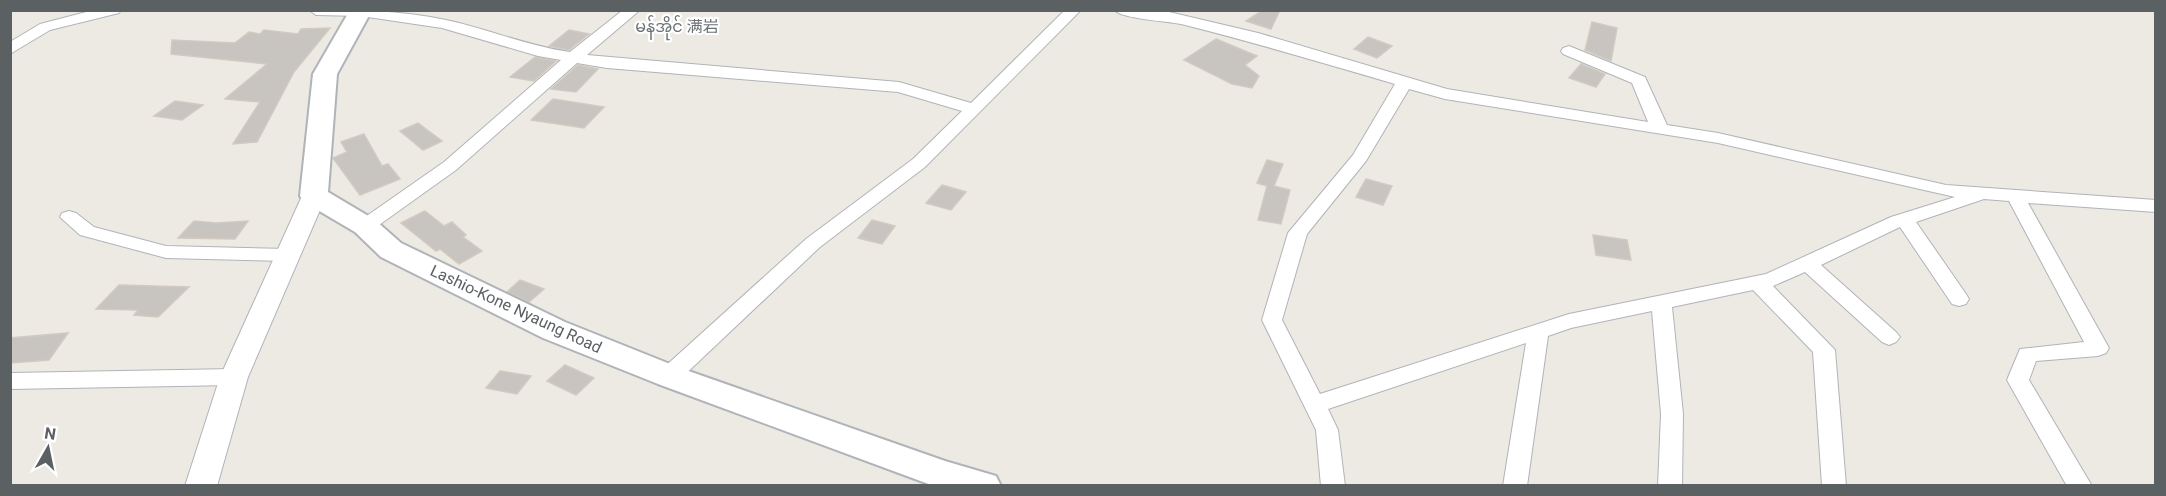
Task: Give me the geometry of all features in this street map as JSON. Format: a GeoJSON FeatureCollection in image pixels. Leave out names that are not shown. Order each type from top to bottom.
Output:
{"type":"FeatureCollection","features":[{"type":"Feature","properties":{"kind":"main road"},"geometry":{"type":"LineString","coordinates":[[314,196],[325,74],[361,11]]}},
{"type":"Feature","properties":{"kind":"main road","name":"Lashio-Kone Nyaung Road"},"geometry":{"type":"LineString","coordinates":[[314,196],[365,226],[391,250],[543,325],[669,376],[941,474],[984,486]]}},
{"type":"Feature","properties":{"kind":"street"},"geometry":{"type":"LineString","coordinates":[[10,49],[45,27],[114,10]]}},
{"type":"Feature","properties":{"kind":"street"},"geometry":{"type":"LineString","coordinates":[[316,10],[361,11],[444,24],[544,53],[607,63],[899,87],[974,110]]}},
{"type":"Feature","properties":{"kind":"street"},"geometry":{"type":"LineString","coordinates":[[365,226],[450,166],[573,58],[633,10]]}},
{"type":"Feature","properties":{"kind":"street"},"geometry":{"type":"LineString","coordinates":[[669,376],[813,243],[919,163],[1074,10]]}},
{"type":"Feature","properties":{"kind":"street"},"geometry":{"type":"LineString","coordinates":[[1121,10],[1199,17],[1258,38],[1445,94],[1718,138],[1946,191],[2156,206]]}},
{"type":"Feature","properties":{"kind":"street"},"geometry":{"type":"LineString","coordinates":[[1569,51],[1639,80],[1660,129]]}},
{"type":"Feature","properties":{"kind":"street"},"geometry":{"type":"LineString","coordinates":[[1334,486],[1327,430],[1272,321],[1298,233],[1360,157],[1405,82]]}},
{"type":"Feature","properties":{"kind":"street"},"geometry":{"type":"LineString","coordinates":[[1314,405],[1569,321],[1772,280],[1904,219],[1987,193]]}},
{"type":"Feature","properties":{"kind":"street"},"geometry":{"type":"LineString","coordinates":[[2015,195],[2098,348],[2028,354],[2018,380],[2080,486]]}},
{"type":"Feature","properties":{"kind":"street"},"geometry":{"type":"LineString","coordinates":[[201,486],[234,377],[314,196]]}},
{"type":"Feature","properties":{"kind":"street"},"geometry":{"type":"LineString","coordinates":[[69,217],[87,231],[166,252],[288,255]]}},
{"type":"Feature","properties":{"kind":"street"},"geometry":{"type":"LineString","coordinates":[[1904,219],[1959,298]]}},
{"type":"Feature","properties":{"kind":"street"},"geometry":{"type":"LineString","coordinates":[[1807,263],[1888,337]]}},
{"type":"Feature","properties":{"kind":"street"},"geometry":{"type":"LineString","coordinates":[[1758,283],[1824,350],[1833,486]]}},
{"type":"Feature","properties":{"kind":"street"},"geometry":{"type":"LineString","coordinates":[[1661,302],[1672,414],[1670,486]]}},
{"type":"Feature","properties":{"kind":"street"},"geometry":{"type":"LineString","coordinates":[[1515,486],[1538,331]]}},
{"type":"Feature","properties":{"kind":"street"},"geometry":{"type":"LineString","coordinates":[[10,381],[234,377]]}},
{"type":"Feature","properties":{"kind":"building"},"geometry":{"type":"Polygon","coordinates":[[[1263,10],[1280,10],[1271,29],[1246,21],[1263,10]]]}},
{"type":"Feature","properties":{"kind":"building"},"geometry":{"type":"Polygon","coordinates":[[[1592,22],[1617,28],[1611,61],[1585,50],[1592,22]]]}},
{"type":"Feature","properties":{"kind":"building"},"geometry":{"type":"Polygon","coordinates":[[[330,28],[294,72],[257,142],[233,144],[260,102],[225,99],[267,64],[171,54],[172,40],[235,43],[249,32],[260,34],[264,30],[298,34],[301,29],[330,28]]]}},
{"type":"Feature","properties":{"kind":"building"},"geometry":{"type":"Polygon","coordinates":[[[569,30],[589,34],[569,50],[549,46],[569,30]]]}},
{"type":"Feature","properties":{"kind":"building"},"geometry":{"type":"Polygon","coordinates":[[[1368,37],[1392,46],[1377,58],[1354,49],[1368,37]]]}},
{"type":"Feature","properties":{"kind":"building"},"geometry":{"type":"Polygon","coordinates":[[[1216,39],[1257,56],[1245,65],[1259,76],[1252,88],[1232,84],[1184,60],[1216,39]]]}},
{"type":"Feature","properties":{"kind":"building"},"geometry":{"type":"Polygon","coordinates":[[[535,57],[556,61],[534,81],[510,77],[535,57]]]}},
{"type":"Feature","properties":{"kind":"building"},"geometry":{"type":"Polygon","coordinates":[[[1581,64],[1605,74],[1596,87],[1569,78],[1581,64]]]}},
{"type":"Feature","properties":{"kind":"building"},"geometry":{"type":"Polygon","coordinates":[[[578,65],[598,69],[576,92],[551,89],[578,65]]]}},
{"type":"Feature","properties":{"kind":"building"},"geometry":{"type":"Polygon","coordinates":[[[553,99],[604,107],[584,128],[531,120],[553,99]]]}},
{"type":"Feature","properties":{"kind":"building"},"geometry":{"type":"Polygon","coordinates":[[[175,101],[203,105],[182,120],[154,116],[175,101]]]}},
{"type":"Feature","properties":{"kind":"building"},"geometry":{"type":"Polygon","coordinates":[[[418,123],[442,141],[423,150],[400,131],[418,123]]]}},
{"type":"Feature","properties":{"kind":"building"},"geometry":{"type":"Polygon","coordinates":[[[364,134],[382,166],[388,164],[400,179],[360,195],[333,158],[347,152],[341,142],[364,134]]]}},
{"type":"Feature","properties":{"kind":"building"},"geometry":{"type":"Polygon","coordinates":[[[1267,160],[1283,164],[1274,186],[1290,190],[1281,224],[1258,220],[1267,186],[1257,183],[1267,160]]]}},
{"type":"Feature","properties":{"kind":"building"},"geometry":{"type":"Polygon","coordinates":[[[1366,179],[1392,186],[1383,205],[1356,197],[1366,179]]]}},
{"type":"Feature","properties":{"kind":"building"},"geometry":{"type":"Polygon","coordinates":[[[942,185],[966,192],[951,210],[926,203],[942,185]]]}},
{"type":"Feature","properties":{"kind":"building"},"geometry":{"type":"Polygon","coordinates":[[[425,211],[444,226],[452,222],[466,235],[463,237],[482,251],[459,264],[440,249],[436,251],[401,223],[425,211]]]}},
{"type":"Feature","properties":{"kind":"building"},"geometry":{"type":"Polygon","coordinates":[[[872,220],[895,226],[882,244],[858,238],[872,220]]]}},
{"type":"Feature","properties":{"kind":"building"},"geometry":{"type":"Polygon","coordinates":[[[194,221],[216,223],[248,221],[235,239],[178,238],[194,221]]]}},
{"type":"Feature","properties":{"kind":"building"},"geometry":{"type":"Polygon","coordinates":[[[1593,235],[1627,240],[1631,260],[1596,255],[1593,235]]]}},
{"type":"Feature","properties":{"kind":"building"},"geometry":{"type":"Polygon","coordinates":[[[520,280],[544,289],[529,302],[507,292],[520,280]]]}},
{"type":"Feature","properties":{"kind":"building"},"geometry":{"type":"Polygon","coordinates":[[[119,285],[189,287],[158,317],[134,315],[138,310],[96,309],[119,285]]]}},
{"type":"Feature","properties":{"kind":"building"},"geometry":{"type":"Polygon","coordinates":[[[68,333],[49,360],[10,363],[10,338],[68,333]]]}},
{"type":"Feature","properties":{"kind":"building"},"geometry":{"type":"Polygon","coordinates":[[[565,365],[594,378],[576,395],[547,381],[565,365]]]}},
{"type":"Feature","properties":{"kind":"building"},"geometry":{"type":"Polygon","coordinates":[[[500,371],[531,376],[517,394],[486,388],[500,371]]]}},
{"type":"Feature","properties":{"kind":"district","name":"မန်အိုင် 满岩"},"geometry":{"type":"Point","coordinates":[677,26]}}]}
